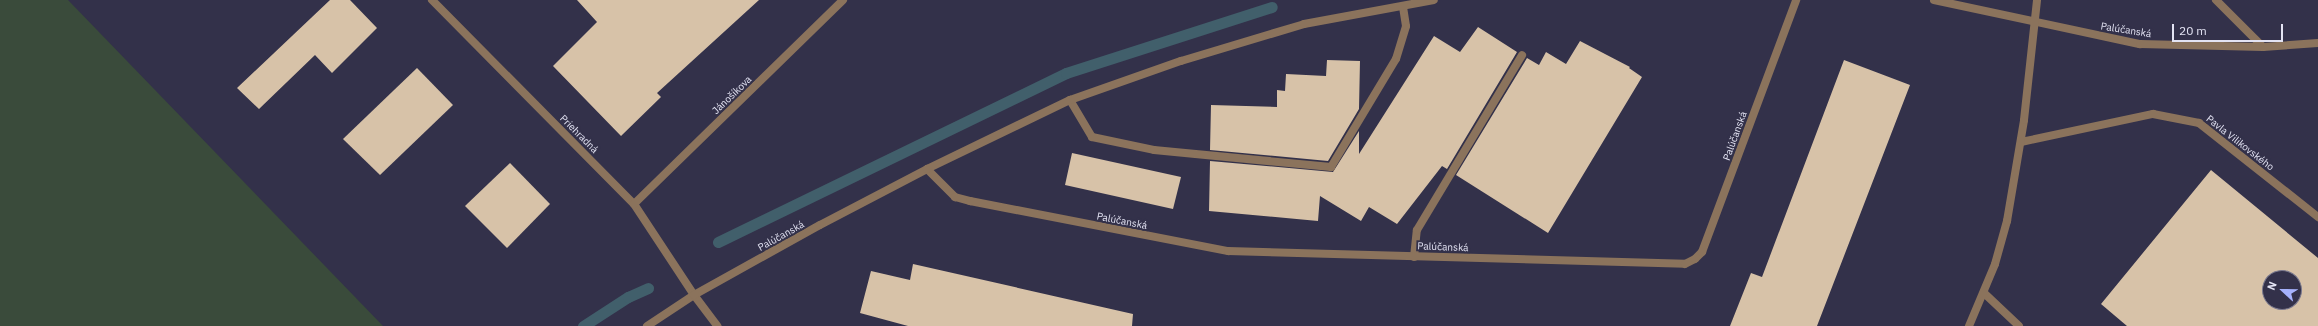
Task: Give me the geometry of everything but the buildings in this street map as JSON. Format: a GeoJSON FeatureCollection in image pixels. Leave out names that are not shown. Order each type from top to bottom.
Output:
{"type":"FeatureCollection","features":[{"type":"Feature","properties":{"kind":"street","name":"Priehradná"},"geometry":{"type":"LineString","coordinates":[[432,0],[634,204],[694,296],[717,326]]}},
{"type":"Feature","properties":{"kind":"street","name":"Jánošíkova"},"geometry":{"type":"LineString","coordinates":[[634,204],[843,0]]}},
{"type":"Feature","properties":{"kind":"street","name":"Palúčanská"},"geometry":{"type":"LineString","coordinates":[[647,326],[694,296],[820,225],[927,169],[1070,100],[1181,62],[1304,24],[1434,0]]}},
{"type":"Feature","properties":{"kind":"street","name":"Palúčanská"},"geometry":{"type":"LineString","coordinates":[[927,169],[954,197],[970,202],[1228,252],[1685,264],[1695,259],[1702,252],[1796,0]]}},
{"type":"Feature","properties":{"kind":"street","name":"Palúčanská"},"geometry":{"type":"LineString","coordinates":[[1934,0],[2034,23],[2140,44],[2263,47],[2318,43]]}},
{"type":"Feature","properties":{"kind":"street"},"geometry":{"type":"LineString","coordinates":[[1970,326],[1995,264],[2007,221],[2021,142],[2037,0]]}},
{"type":"Feature","properties":{"kind":"street"},"geometry":{"type":"LineString","coordinates":[[2216,0],[2263,47]]}},
{"type":"Feature","properties":{"kind":"street"},"geometry":{"type":"LineString","coordinates":[[1070,100],[1092,138],[1154,150],[1331,167],[1396,59],[1406,26],[1403,6]]}},
{"type":"Feature","properties":{"kind":"street"},"geometry":{"type":"LineString","coordinates":[[1414,257],[1417,230],[1522,55]]}},
{"type":"Feature","properties":{"kind":"street","name":"Pavla Vilikovského"},"geometry":{"type":"LineString","coordinates":[[2021,142],[2153,114],[2199,123],[2318,217]]}},
{"type":"Feature","properties":{"kind":"street"},"geometry":{"type":"LineString","coordinates":[[1984,293],[2019,326]]}},
{"type":"Feature","properties":{"kind":"green space"},"geometry":{"type":"Polygon","coordinates":[[[0,0],[68,0],[383,326],[0,326],[0,0]]]}},
{"type":"Feature","properties":{"kind":"waterway"},"geometry":{"type":"LineString","coordinates":[[718,242],[1066,73],[1272,7]]}},
{"type":"Feature","properties":{"kind":"waterway"},"geometry":{"type":"LineString","coordinates":[[583,326],[628,297],[648,288]]}}]}
